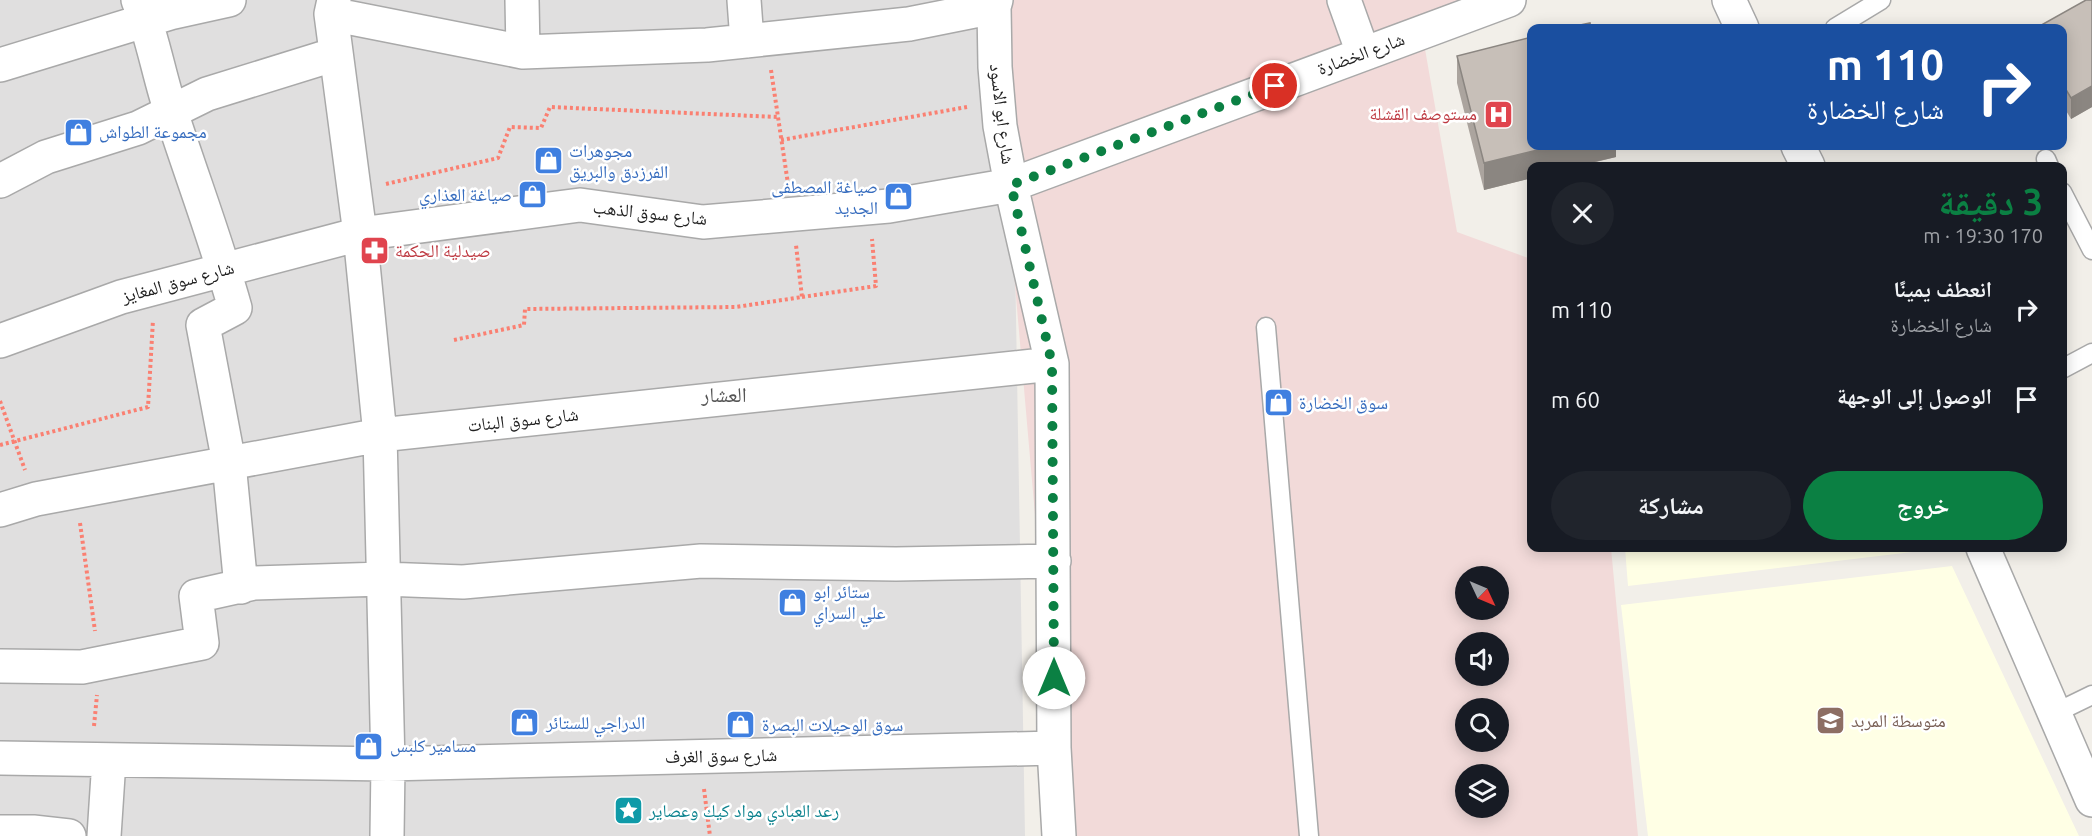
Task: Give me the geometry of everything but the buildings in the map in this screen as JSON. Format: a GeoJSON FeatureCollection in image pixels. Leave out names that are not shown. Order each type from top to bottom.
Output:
{"type":"FeatureCollection","features":[{"type":"Feature","properties":{"kind":"street"},"geometry":{"type":"LineString","coordinates":[[0,64],[142,10],[170,13],[229,0]]}},
{"type":"Feature","properties":{"kind":"street"},"geometry":{"type":"LineString","coordinates":[[522,0],[523,52]]}},
{"type":"Feature","properties":{"kind":"street"},"geometry":{"type":"LineString","coordinates":[[744,0],[757,40]]}},
{"type":"Feature","properties":{"kind":"street"},"geometry":{"type":"LineString","coordinates":[[1344,0],[1363,53]]}},
{"type":"Feature","properties":{"kind":"street","name":"شارع الخضارة"},"geometry":{"type":"LineString","coordinates":[[1011,185],[1509,0]]}},
{"type":"Feature","properties":{"kind":"street"},"geometry":{"type":"LineString","coordinates":[[1729,0],[1740,24]]}},
{"type":"Feature","properties":{"kind":"street"},"geometry":{"type":"LineString","coordinates":[[387,836],[388,764],[380,435],[360,234],[332,7],[523,52],[707,45],[757,40],[909,24],[995,4]]}},
{"type":"Feature","properties":{"kind":"street","name":"شارع ابو الاسود"},"geometry":{"type":"LineString","coordinates":[[995,4],[994,67],[1000,126],[1011,185],[1052,364],[1054,748],[1059,836]]}},
{"type":"Feature","properties":{"kind":"street"},"geometry":{"type":"LineString","coordinates":[[142,10],[171,112],[235,308],[203,325],[229,463],[241,586]]}},
{"type":"Feature","properties":{"kind":"street"},"geometry":{"type":"LineString","coordinates":[[0,181],[46,157],[138,128],[207,94],[336,54]]}},
{"type":"Feature","properties":{"kind":"street","name":"شارع سوق الذهب"},"geometry":{"type":"LineString","coordinates":[[360,234],[580,205],[703,222],[869,208],[1011,185]]}},
{"type":"Feature","properties":{"kind":"street","name":"شارع سوق المغايز"},"geometry":{"type":"LineString","coordinates":[[0,341],[121,297],[360,234]]}},
{"type":"Feature","properties":{"kind":"street","name":"شارع سوق البنات"},"geometry":{"type":"LineString","coordinates":[[0,510],[36,499],[380,435],[1052,364]]}},
{"type":"Feature","properties":{"kind":"street"},"geometry":{"type":"LineString","coordinates":[[1985,552],[2092,801]]}},
{"type":"Feature","properties":{"kind":"street"},"geometry":{"type":"LineString","coordinates":[[0,666],[82,667],[202,643],[196,596],[254,584],[383,579],[463,582],[701,561],[896,564],[1053,561]]}},
{"type":"Feature","properties":{"kind":"street","name":"شارع سوق الغرف"},"geometry":{"type":"LineString","coordinates":[[0,758],[388,764],[1054,748]]}},
{"type":"Feature","properties":{"kind":"street"},"geometry":{"type":"LineString","coordinates":[[100,760],[104,836]]}},
{"type":"Feature","properties":{"kind":"street"},"geometry":{"type":"LineString","coordinates":[[0,832],[33,832],[69,836]]}},
{"type":"Feature","properties":{"kind":"lane"},"geometry":{"type":"LineString","coordinates":[[1842,24],[1881,0]]}},
{"type":"Feature","properties":{"kind":"lane"},"geometry":{"type":"LineString","coordinates":[[2067,202],[2092,250]]}},
{"type":"Feature","properties":{"kind":"lane"},"geometry":{"type":"LineString","coordinates":[[1266,327],[1309,836]]}},
{"type":"Feature","properties":{"kind":"lane"},"geometry":{"type":"LineString","coordinates":[[2067,366],[2092,353]]}},
{"type":"Feature","properties":{"kind":"lane"},"geometry":{"type":"LineString","coordinates":[[2053,714],[2092,695]]}},
{"type":"Feature","properties":{"kind":"path"},"geometry":{"type":"LineString","coordinates":[[757,40],[778,117],[793,214],[802,297]]}},
{"type":"Feature","properties":{"kind":"path"},"geometry":{"type":"LineString","coordinates":[[782,140],[998,101]]}},
{"type":"Feature","properties":{"kind":"path"},"geometry":{"type":"LineString","coordinates":[[354,191],[498,158],[510,127],[541,128],[550,107],[778,117]]}},
{"type":"Feature","properties":{"kind":"path"},"geometry":{"type":"LineString","coordinates":[[454,340],[524,325],[525,309],[736,307],[876,286],[869,208]]}},
{"type":"Feature","properties":{"kind":"path"},"geometry":{"type":"LineString","coordinates":[[0,445],[148,407],[155,288]]}},
{"type":"Feature","properties":{"kind":"path"},"geometry":{"type":"LineString","coordinates":[[0,401],[36,499]]}},
{"type":"Feature","properties":{"kind":"path"},"geometry":{"type":"LineString","coordinates":[[76,492],[99,663],[100,760]]}},
{"type":"Feature","properties":{"kind":"path"},"geometry":{"type":"LineString","coordinates":[[701,756],[710,836]]}},
{"type":"Feature","properties":{"kind":"shaded area"},"geometry":{"type":"Polygon","coordinates":[[[0,0],[1352,0],[1013,143],[1025,836],[0,836],[0,0]]]}},
{"type":"Feature","properties":{"kind":"shaded area","name":"سوق الخضارة"},"geometry":{"type":"Polygon","coordinates":[[[997,0],[1509,0],[1422,32],[1457,232],[1527,258],[1527,552],[1611,552],[1638,836],[1063,836],[1002,136],[997,0]]]}},
{"type":"Feature","properties":{"kind":"shaded area"},"geometry":{"type":"Polygon","coordinates":[[[1625,552],[1913,552],[1628,586],[1625,552]]]}},
{"type":"Feature","properties":{"kind":"shaded area","name":"متوسطة المربد"},"geometry":{"type":"Polygon","coordinates":[[[1952,566],[2079,836],[1648,836],[1621,605],[1952,566]]]}},
{"type":"Feature","properties":{"kind":"place","name":"مستوصف القشلة"},"geometry":{"type":"Point","coordinates":[1498,114]}},
{"type":"Feature","properties":{"kind":"place","name":"مجموعة الطواش"},"geometry":{"type":"Point","coordinates":[78,132]}},
{"type":"Feature","properties":{"kind":"place","name":"مجوهرات الفرزدق والبريق"},"geometry":{"type":"Point","coordinates":[548,161]}},
{"type":"Feature","properties":{"kind":"place","name":"صياغة العذاري"},"geometry":{"type":"Point","coordinates":[533,195]}},
{"type":"Feature","properties":{"kind":"place","name":"صياغة المصطفى الجديد"},"geometry":{"type":"Point","coordinates":[899,197]}},
{"type":"Feature","properties":{"kind":"place","name":"صيدلية الحكمة"},"geometry":{"type":"Point","coordinates":[374,251]}},
{"type":"Feature","properties":{"kind":"place","name":"سوق الخضارة"},"geometry":{"type":"Point","coordinates":[1278,403]}},
{"type":"Feature","properties":{"kind":"place","name":"ستائر ابو علي السراي"},"geometry":{"type":"Point","coordinates":[792,602]}},
{"type":"Feature","properties":{"kind":"place","name":"متوسطة المربد"},"geometry":{"type":"Point","coordinates":[1830,721]}},
{"type":"Feature","properties":{"kind":"place","name":"الدراجي للستائر"},"geometry":{"type":"Point","coordinates":[525,723]}},
{"type":"Feature","properties":{"kind":"place","name":"سوق الوحيلات البصرة"},"geometry":{"type":"Point","coordinates":[741,725]}},
{"type":"Feature","properties":{"kind":"place","name":"مسامير كلبس"},"geometry":{"type":"Point","coordinates":[369,746]}},
{"type":"Feature","properties":{"kind":"place","name":"رعد العبادي مواد كيك وعصاير"},"geometry":{"type":"Point","coordinates":[628,811]}},
{"type":"Feature","properties":{"kind":"district","name":"العشار"},"geometry":{"type":"Point","coordinates":[724,395]}},
{"type":"Feature","properties":{"kind":"route"},"geometry":{"type":"LineString","coordinates":[[1054,678],[1052,364],[1011,185],[1275,86]]}}]}
